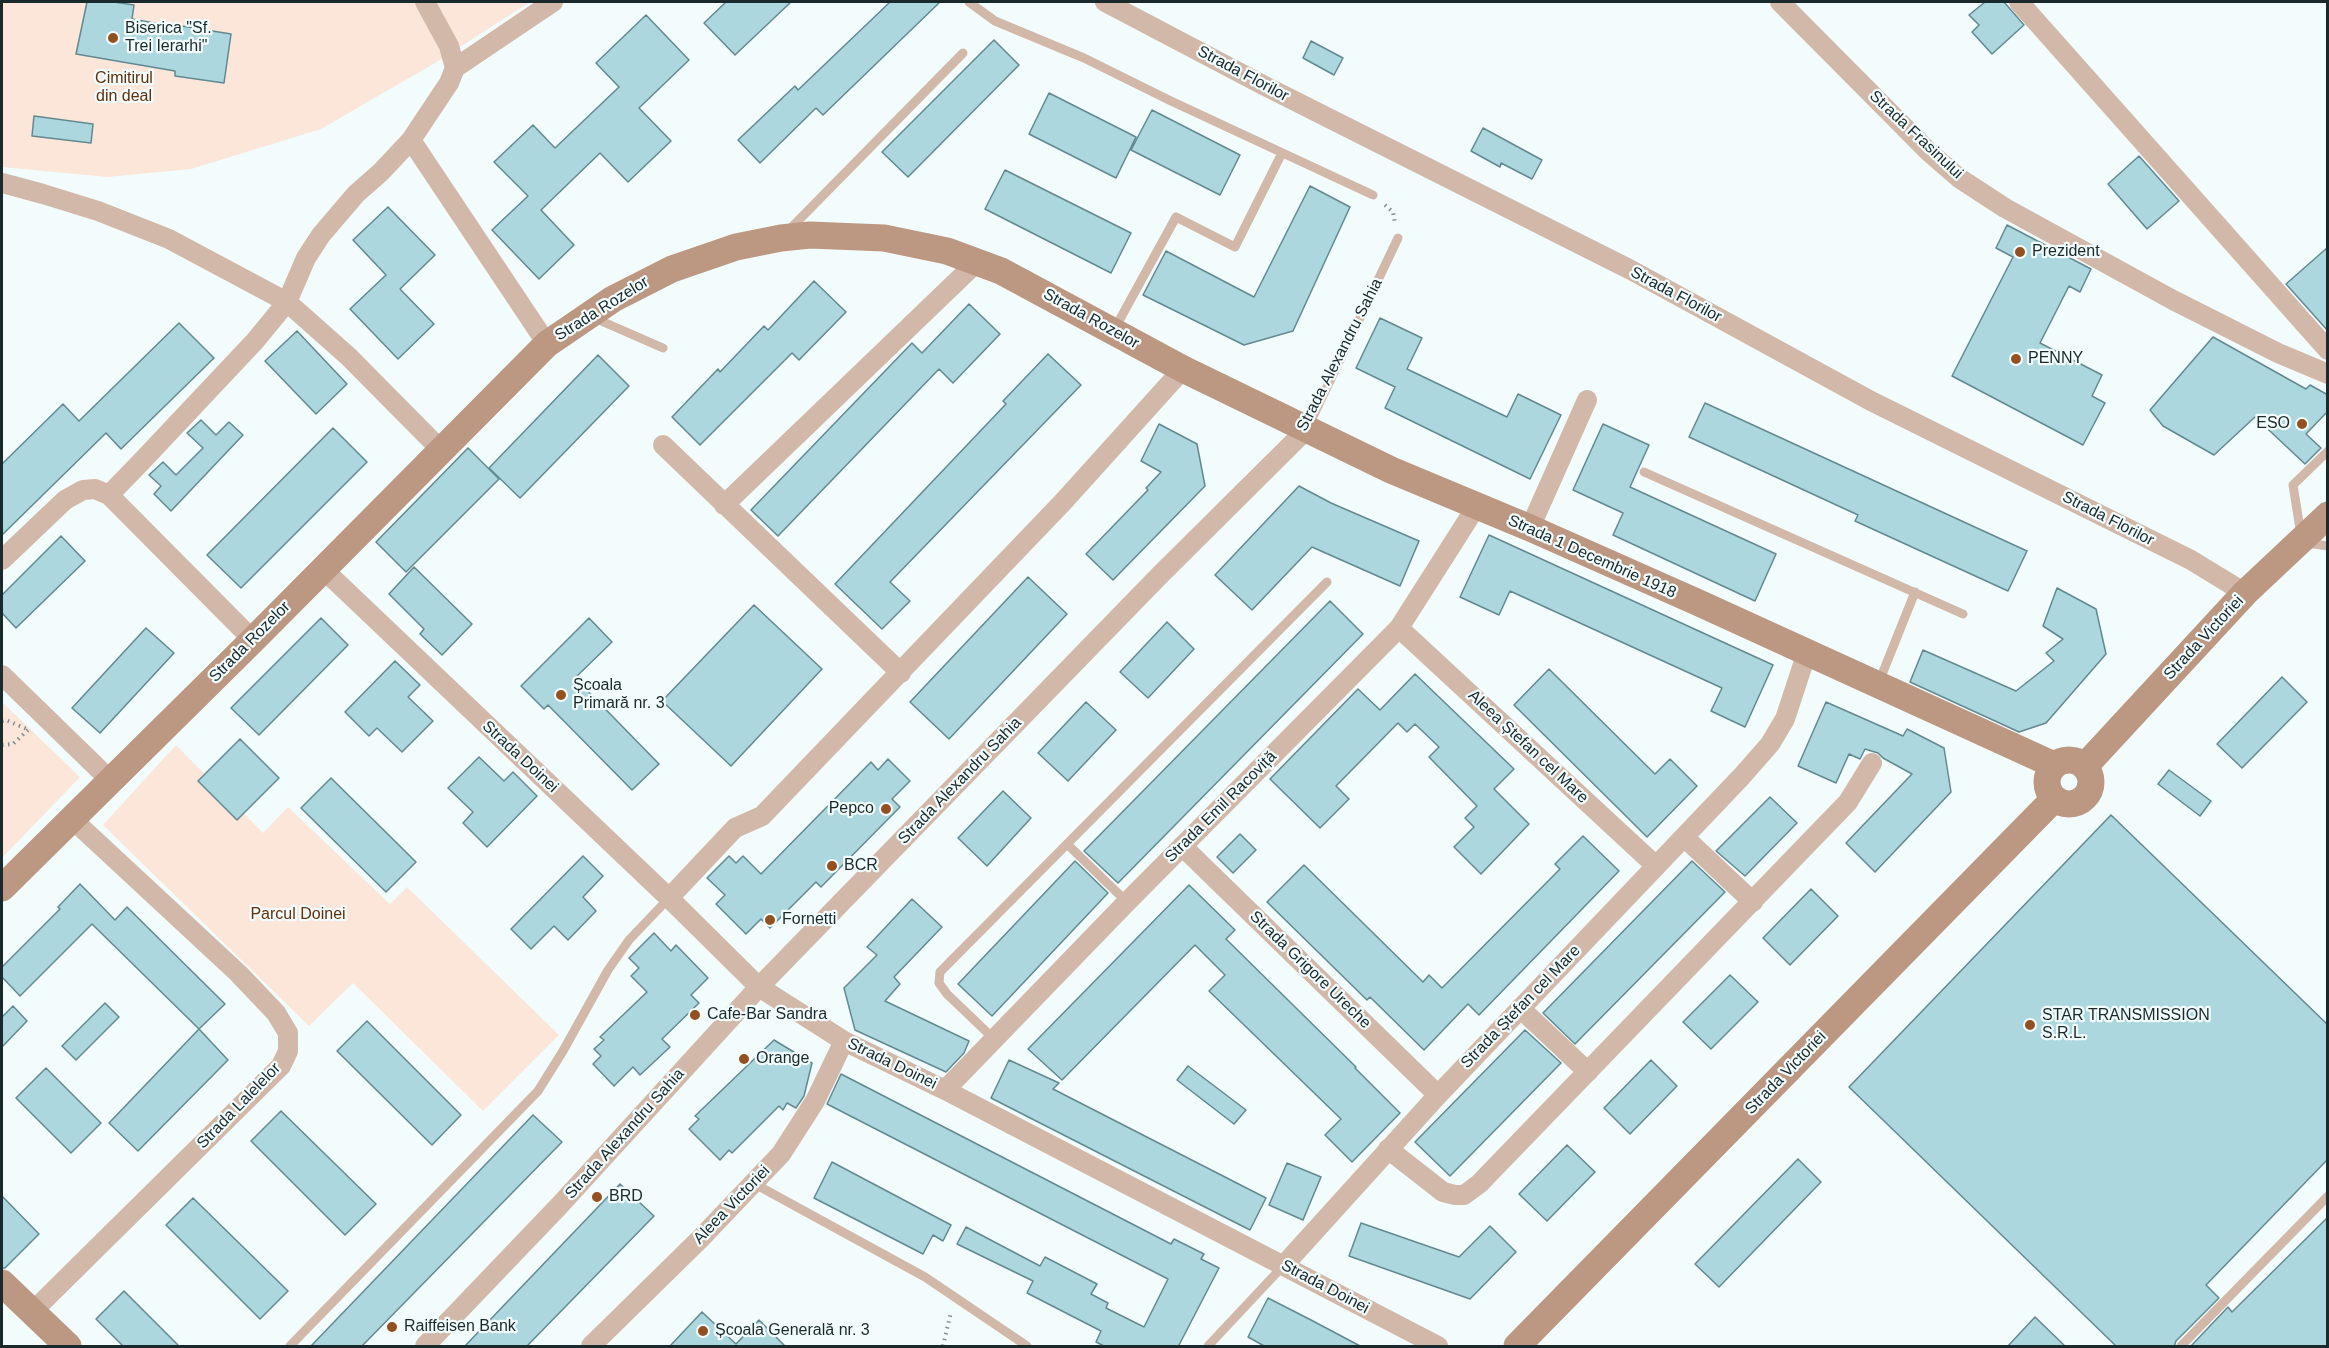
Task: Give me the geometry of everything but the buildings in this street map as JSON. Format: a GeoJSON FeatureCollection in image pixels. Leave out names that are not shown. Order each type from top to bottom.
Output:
{"type":"FeatureCollection","features":[{"type":"Feature","properties":{"kind":"street"},"geometry":{"type":"LineString","coordinates":[[425,2],[448,46],[455,68]]}},
{"type":"Feature","properties":{"kind":"street"},"geometry":{"type":"LineString","coordinates":[[109,495],[255,341],[287,302],[306,258],[321,235],[356,194],[381,172],[411,140],[449,83],[455,68],[553,2]]}},
{"type":"Feature","properties":{"kind":"street","name":"Strada Florilor"},"geometry":{"type":"LineString","coordinates":[[1105,2],[1263,85],[1631,270],[1871,401],[2191,560],[2246,593]]}},
{"type":"Feature","properties":{"kind":"street","name":"Strada Frasinului"},"geometry":{"type":"LineString","coordinates":[[1780,2],[1929,153],[1959,178],[2005,208],[2173,300],[2278,353],[2328,374]]}},
{"type":"Feature","properties":{"kind":"street"},"geometry":{"type":"LineString","coordinates":[[2019,2],[2328,350]]}},
{"type":"Feature","properties":{"kind":"street"},"geometry":{"type":"LineString","coordinates":[[411,140],[547,344]]}},
{"type":"Feature","properties":{"kind":"street"},"geometry":{"type":"LineString","coordinates":[[3,189],[98,212],[170,239],[287,302],[349,357],[441,450]]}},
{"type":"Feature","properties":{"kind":"street","name":"Strada Rozelor"},"geometry":{"type":"LineString","coordinates":[[2,888],[547,344],[613,299],[672,269],[736,247],[781,238],[845,235],[919,244],[978,261],[1029,285],[1183,369],[1307,429]]}},
{"type":"Feature","properties":{"kind":"street"},"geometry":{"type":"LineString","coordinates":[[724,505],[978,261]]}},
{"type":"Feature","properties":{"kind":"street"},"geometry":{"type":"LineString","coordinates":[[669,898],[735,828],[762,816],[901,673],[1063,502],[1183,369]]}},
{"type":"Feature","properties":{"kind":"street"},"geometry":{"type":"LineString","coordinates":[[1530,528],[1587,400]]}},
{"type":"Feature","properties":{"kind":"street","name":"Strada 1 Decembrie 1918"},"geometry":{"type":"LineString","coordinates":[[1307,429],[1391,470],[1530,528],[2054,765]]}},
{"type":"Feature","properties":{"kind":"street","name":"Strada Alexandru Sahia"},"geometry":{"type":"LineString","coordinates":[[425,1347],[567,1197],[759,987],[1143,593],[1307,429]]}},
{"type":"Feature","properties":{"kind":"street"},"geometry":{"type":"LineString","coordinates":[[663,445],[901,673]]}},
{"type":"Feature","properties":{"kind":"street"},"geometry":{"type":"LineString","coordinates":[[2,560],[65,500],[83,490],[95,489],[109,495],[253,640]]}},
{"type":"Feature","properties":{"kind":"street","name":"Strada Emil Racoviță"},"geometry":{"type":"LineString","coordinates":[[945,1089],[1126,902],[1399,628],[1476,507]]}},
{"type":"Feature","properties":{"kind":"street","name":"Strada Victoriei"},"geometry":{"type":"LineString","coordinates":[[2085,766],[2246,593],[2328,515]]}},
{"type":"Feature","properties":{"kind":"street","name":"Strada Doinei"},"geometry":{"type":"LineString","coordinates":[[323,569],[669,898],[759,987],[844,1041],[945,1089],[1438,1347]]}},
{"type":"Feature","properties":{"kind":"street","name":"Aleea Ștefan cel Mare"},"geometry":{"type":"LineString","coordinates":[[1399,628],[1656,866]]}},
{"type":"Feature","properties":{"kind":"street","name":"Strada Ștefan cel Mare"},"geometry":{"type":"LineString","coordinates":[[1284,1265],[1438,1095],[1770,744],[1785,719],[1807,652]]}},
{"type":"Feature","properties":{"kind":"street"},"geometry":{"type":"LineString","coordinates":[[2,675],[110,780]]}},
{"type":"Feature","properties":{"kind":"street"},"geometry":{"type":"LineString","coordinates":[[2073,760],[2085,766],[2089,771],[2091,784],[2086,797],[2074,804],[2054,799],[2049,793],[2047,778],[2054,765],[2073,760]]}},
{"type":"Feature","properties":{"kind":"street"},"geometry":{"type":"LineString","coordinates":[[1388,1149],[1443,1192],[1455,1195],[1464,1194],[1479,1184],[1848,802],[1872,764]]}},
{"type":"Feature","properties":{"kind":"street","name":"Strada Victoriei"},"geometry":{"type":"LineString","coordinates":[[1517,1347],[2054,799]]}},
{"type":"Feature","properties":{"kind":"street","name":"Strada Lalelelor"},"geometry":{"type":"LineString","coordinates":[[32,1312],[281,1066],[288,1051],[288,1033],[276,1013],[239,974],[71,818]]}},
{"type":"Feature","properties":{"kind":"street"},"geometry":{"type":"LineString","coordinates":[[1684,837],[1753,902]]}},
{"type":"Feature","properties":{"kind":"street","name":"Strada Grigore Ureche"},"geometry":{"type":"LineString","coordinates":[[1182,846],[1438,1095]]}},
{"type":"Feature","properties":{"kind":"street"},"geometry":{"type":"LineString","coordinates":[[1520,1008],[1588,1072]]}},
{"type":"Feature","properties":{"kind":"street","name":"Aleea Victoriei"},"geometry":{"type":"LineString","coordinates":[[591,1347],[701,1238],[781,1154],[800,1126],[844,1041]]}},
{"type":"Feature","properties":{"kind":"street"},"geometry":{"type":"LineString","coordinates":[[2,1283],[68,1347]]}},
{"type":"Feature","properties":{"kind":"lane"},"geometry":{"type":"LineString","coordinates":[[969,2],[995,21],[1084,58],[1372,195]]}},
{"type":"Feature","properties":{"kind":"lane"},"geometry":{"type":"LineString","coordinates":[[781,238],[963,53]]}},
{"type":"Feature","properties":{"kind":"lane"},"geometry":{"type":"LineString","coordinates":[[1113,332],[1176,217],[1235,247],[1282,153]]}},
{"type":"Feature","properties":{"kind":"lane","name":"Strada Alexandru Sahia"},"geometry":{"type":"LineString","coordinates":[[1307,429],[1398,238]]}},
{"type":"Feature","properties":{"kind":"lane"},"geometry":{"type":"LineString","coordinates":[[587,315],[663,348]]}},
{"type":"Feature","properties":{"kind":"lane"},"geometry":{"type":"LineString","coordinates":[[2328,451],[2293,485],[2300,541],[2328,546]]}},
{"type":"Feature","properties":{"kind":"lane"},"geometry":{"type":"LineString","coordinates":[[1644,472],[1963,614]]}},
{"type":"Feature","properties":{"kind":"lane"},"geometry":{"type":"LineString","coordinates":[[994,1039],[947,994],[939,982],[940,972],[1327,582]]}},
{"type":"Feature","properties":{"kind":"lane"},"geometry":{"type":"LineString","coordinates":[[1878,685],[1915,592]]}},
{"type":"Feature","properties":{"kind":"lane"},"geometry":{"type":"LineString","coordinates":[[1067,844],[1126,902]]}},
{"type":"Feature","properties":{"kind":"lane"},"geometry":{"type":"LineString","coordinates":[[290,1347],[538,1091],[568,1044],[608,970],[629,940],[669,898]]}},
{"type":"Feature","properties":{"kind":"lane"},"geometry":{"type":"LineString","coordinates":[[753,1183],[925,1277],[1027,1347]]}},
{"type":"Feature","properties":{"kind":"lane"},"geometry":{"type":"LineString","coordinates":[[2181,1347],[2328,1196]]}},
{"type":"Feature","properties":{"kind":"lane","name":"Strada Ștefan cel Mare"},"geometry":{"type":"LineString","coordinates":[[1208,1347],[1284,1265]]}},
{"type":"Feature","properties":{"kind":"path"},"geometry":{"type":"LineString","coordinates":[[1372,195],[1393,212],[1398,238]]}},
{"type":"Feature","properties":{"kind":"path"},"geometry":{"type":"LineString","coordinates":[[2,721],[6,720],[27,729],[13,744],[2,745]]}},
{"type":"Feature","properties":{"kind":"path"},"geometry":{"type":"LineString","coordinates":[[943,1347],[954,1297]]}},
{"type":"Feature","properties":{"kind":"green space","name":"Cimitirul din deal"},"geometry":{"type":"Polygon","coordinates":[[[2,2],[530,2],[435,63],[321,129],[191,169],[107,177],[2,167],[2,2]]]}},
{"type":"Feature","properties":{"kind":"green space"},"geometry":{"type":"Polygon","coordinates":[[[2,702],[80,777],[2,858],[2,702]]]}},
{"type":"Feature","properties":{"kind":"green space","name":"Parcul Doinei"},"geometry":{"type":"Polygon","coordinates":[[[176,745],[263,833],[288,807],[390,904],[407,887],[559,1035],[483,1111],[353,983],[309,1026],[103,825],[176,745]]]}},
{"type":"Feature","properties":{"kind":"place","name":"Biserica \"Sf. Trei Ierarhi\""},"geometry":{"type":"Point","coordinates":[113,38]}},
{"type":"Feature","properties":{"kind":"place","name":"Prezident"},"geometry":{"type":"Point","coordinates":[2020,252]}},
{"type":"Feature","properties":{"kind":"place","name":"PENNY"},"geometry":{"type":"Point","coordinates":[2016,359]}},
{"type":"Feature","properties":{"kind":"place","name":"ESO"},"geometry":{"type":"Point","coordinates":[2302,424]}},
{"type":"Feature","properties":{"kind":"place","name":"Școala Primară nr. 3"},"geometry":{"type":"Point","coordinates":[561,695]}},
{"type":"Feature","properties":{"kind":"place","name":"Pepco"},"geometry":{"type":"Point","coordinates":[886,809]}},
{"type":"Feature","properties":{"kind":"place","name":"BCR"},"geometry":{"type":"Point","coordinates":[832,866]}},
{"type":"Feature","properties":{"kind":"place","name":"Fornetti"},"geometry":{"type":"Point","coordinates":[770,920]}},
{"type":"Feature","properties":{"kind":"place","name":"Cafe-Bar Sandra"},"geometry":{"type":"Point","coordinates":[695,1015]}},
{"type":"Feature","properties":{"kind":"place","name":"STAR TRANSMISSION S.R.L."},"geometry":{"type":"Point","coordinates":[2030,1025]}},
{"type":"Feature","properties":{"kind":"place","name":"Orange"},"geometry":{"type":"Point","coordinates":[744,1059]}},
{"type":"Feature","properties":{"kind":"place","name":"BRD"},"geometry":{"type":"Point","coordinates":[597,1197]}},
{"type":"Feature","properties":{"kind":"place","name":"Raiffeisen Bank"},"geometry":{"type":"Point","coordinates":[392,1327]}},
{"type":"Feature","properties":{"kind":"place","name":"Școala Generală nr. 3"},"geometry":{"type":"Point","coordinates":[703,1331]}}]}
